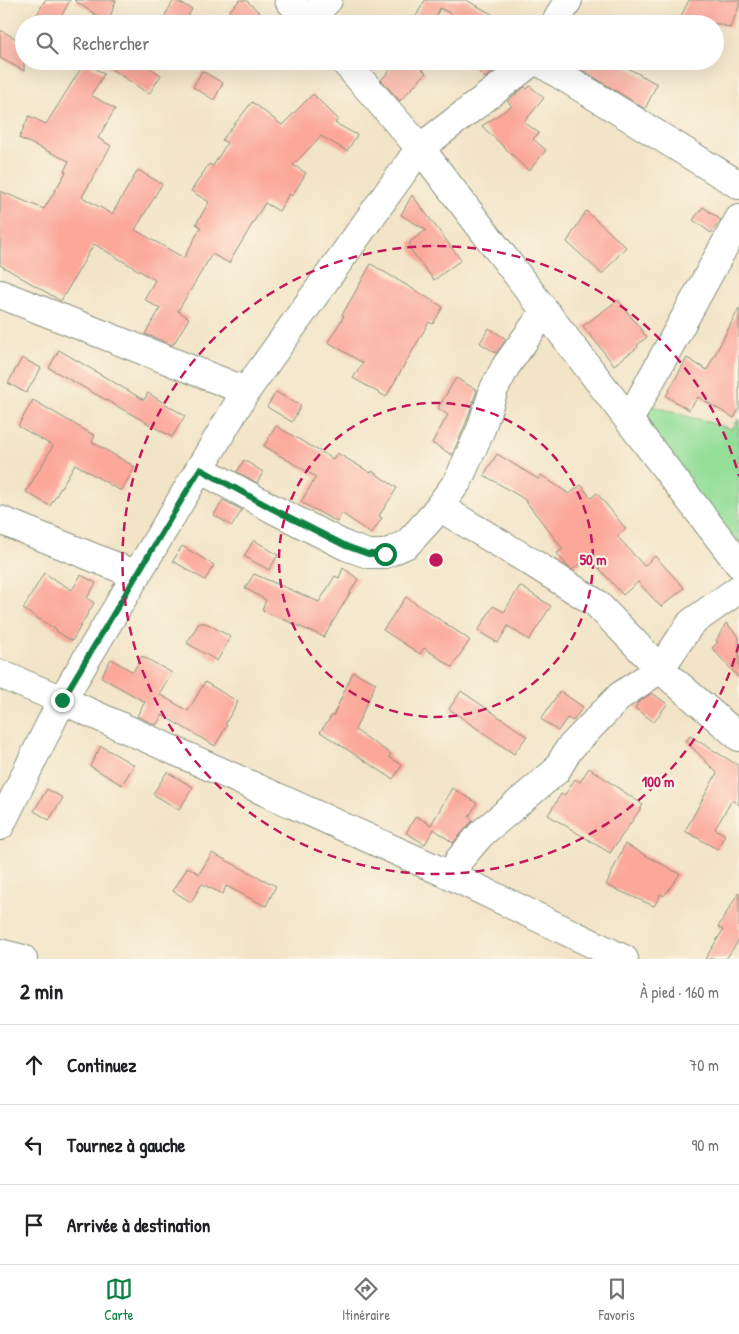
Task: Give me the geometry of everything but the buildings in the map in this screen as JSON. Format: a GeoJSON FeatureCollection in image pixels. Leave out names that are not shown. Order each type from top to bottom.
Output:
{"type":"FeatureCollection","features":[{"type":"Feature","properties":{"kind":"street"},"geometry":{"type":"LineString","coordinates":[[289,0],[303,15]]}},
{"type":"Feature","properties":{"kind":"street"},"geometry":{"type":"LineString","coordinates":[[315,15],[328,0]]}},
{"type":"Feature","properties":{"kind":"street"},"geometry":{"type":"LineString","coordinates":[[560,15],[568,0]]}},
{"type":"Feature","properties":{"kind":"street"},"geometry":{"type":"LineString","coordinates":[[352,70],[420,148],[738,562]]}},
{"type":"Feature","properties":{"kind":"street"},"geometry":{"type":"LineString","coordinates":[[0,826],[62,700],[246,391],[420,148],[521,70]]}},
{"type":"Feature","properties":{"kind":"street"},"geometry":{"type":"LineString","coordinates":[[553,70],[739,185]]}},
{"type":"Feature","properties":{"kind":"street"},"geometry":{"type":"LineString","coordinates":[[629,420],[739,219]]}},
{"type":"Feature","properties":{"kind":"street"},"geometry":{"type":"LineString","coordinates":[[0,294],[246,391]]}},
{"type":"Feature","properties":{"kind":"street"},"geometry":{"type":"LineString","coordinates":[[200,469],[346,546],[368,554],[385,554],[407,544],[458,482],[481,430],[494,389],[506,366],[545,311]]}},
{"type":"Feature","properties":{"kind":"street"},"geometry":{"type":"LineString","coordinates":[[439,507],[596,603],[660,669],[739,737]]}},
{"type":"Feature","properties":{"kind":"street"},"geometry":{"type":"LineString","coordinates":[[0,520],[137,575]]}},
{"type":"Feature","properties":{"kind":"street"},"geometry":{"type":"LineString","coordinates":[[452,876],[459,860],[481,834],[556,771],[569,749],[620,696],[660,669],[692,623],[739,589]]}},
{"type":"Feature","properties":{"kind":"street"},"geometry":{"type":"LineString","coordinates":[[0,674],[62,700],[452,876],[624,959]]}},
{"type":"Feature","properties":{"kind":"street"},"geometry":{"type":"LineString","coordinates":[[0,953],[23,959]]}},
{"type":"Feature","properties":{"kind":"green space"},"geometry":{"type":"Polygon","coordinates":[[[639,402],[732,429],[739,419],[739,560],[629,420],[639,402]]]}},
{"type":"Feature","properties":{"kind":"route"},"geometry":{"type":"LineString","coordinates":[[62,700],[200,469],[346,546],[368,554],[385,554]]}}]}
